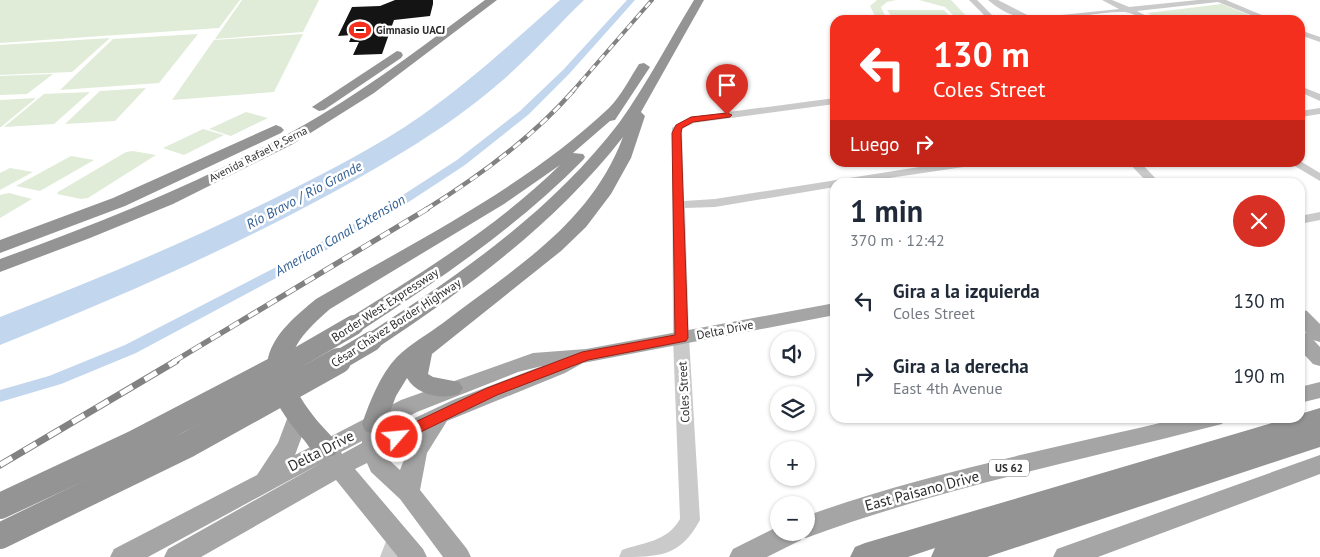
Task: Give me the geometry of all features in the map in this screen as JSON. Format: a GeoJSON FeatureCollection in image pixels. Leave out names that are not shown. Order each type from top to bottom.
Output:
{"type":"FeatureCollection","features":[{"type":"Feature","properties":{"kind":"highway","name":"Avenida Rafael P. Serna"},"geometry":{"type":"LineString","coordinates":[[0,247],[66,224],[119,202],[282,128],[334,98],[474,0]]}},
{"type":"Feature","properties":{"kind":"highway","name":"Avenida Rafael P. Serna"},"geometry":{"type":"LineString","coordinates":[[0,266],[140,211],[202,183],[300,134],[367,92],[492,0]]}},
{"type":"Feature","properties":{"kind":"highway","name":"César Chávez Border Highway"},"geometry":{"type":"LineString","coordinates":[[0,536],[143,468],[224,426],[363,333],[460,282],[530,225],[602,152],[626,123],[641,89],[699,0]]}},
{"type":"Feature","properties":{"kind":"highway","name":"Border West Expressway"},"geometry":{"type":"LineString","coordinates":[[0,506],[114,454],[217,402],[363,333],[451,262],[523,208],[573,161],[618,107],[641,89],[653,52]]}},
{"type":"Feature","properties":{"kind":"highway"},"geometry":{"type":"LineString","coordinates":[[374,424],[385,394],[394,378],[406,363],[554,247],[580,223],[602,194],[623,158],[641,89]]}},
{"type":"Feature","properties":{"kind":"highway"},"geometry":{"type":"LineString","coordinates":[[333,458],[298,417],[280,386],[278,371],[282,350],[290,335],[303,318],[323,304],[506,195],[550,165],[618,107]]}},
{"type":"Feature","properties":{"kind":"highway"},"geometry":{"type":"LineString","coordinates":[[423,348],[416,361],[415,371],[422,383],[431,388],[451,388]]}},
{"type":"Feature","properties":{"kind":"highway"},"geometry":{"type":"LineString","coordinates":[[1305,423],[1320,418]]}},
{"type":"Feature","properties":{"kind":"highway"},"geometry":{"type":"LineString","coordinates":[[865,557],[1304,423]]}},
{"type":"Feature","properties":{"kind":"highway"},"geometry":{"type":"LineString","coordinates":[[946,557],[1320,437]]}},
{"type":"Feature","properties":{"kind":"main road","name":"Delta Drive"},"geometry":{"type":"LineString","coordinates":[[177,557],[333,458],[374,424],[451,388],[533,360],[586,356],[830,310]]}},
{"type":"Feature","properties":{"kind":"main road"},"geometry":{"type":"LineString","coordinates":[[1305,326],[1320,335]]}},
{"type":"Feature","properties":{"kind":"main road"},"geometry":{"type":"LineString","coordinates":[[1305,331],[1320,359]]}},
{"type":"Feature","properties":{"kind":"main road","name":"Delta Drive"},"geometry":{"type":"LineString","coordinates":[[124,557],[264,481],[333,458],[373,448],[444,412],[586,356]]}},
{"type":"Feature","properties":{"kind":"main road"},"geometry":{"type":"LineString","coordinates":[[1305,394],[1320,390]]}},
{"type":"Feature","properties":{"kind":"main road"},"geometry":{"type":"LineString","coordinates":[[408,492],[415,453],[422,437],[444,412]]}},
{"type":"Feature","properties":{"kind":"main road"},"geometry":{"type":"LineString","coordinates":[[264,481],[283,458],[292,442],[298,417]]}},
{"type":"Feature","properties":{"kind":"main road","name":"East Paisano Drive"},"geometry":{"type":"LineString","coordinates":[[815,523],[907,494],[1194,423]]}},
{"type":"Feature","properties":{"kind":"main road"},"geometry":{"type":"LineString","coordinates":[[374,424],[373,448],[379,465],[408,492],[458,557]]}},
{"type":"Feature","properties":{"kind":"main road"},"geometry":{"type":"LineString","coordinates":[[333,458],[394,547],[414,557]]}},
{"type":"Feature","properties":{"kind":"main road"},"geometry":{"type":"LineString","coordinates":[[1066,557],[1282,476],[1320,464]]}},
{"type":"Feature","properties":{"kind":"main road"},"geometry":{"type":"LineString","coordinates":[[742,557],[774,541]]}},
{"type":"Feature","properties":{"kind":"street"},"geometry":{"type":"LineString","coordinates":[[973,0],[988,15]]}},
{"type":"Feature","properties":{"kind":"street"},"geometry":{"type":"LineString","coordinates":[[992,0],[1020,15]]}},
{"type":"Feature","properties":{"kind":"street"},"geometry":{"type":"LineString","coordinates":[[1106,0],[1139,15]]}},
{"type":"Feature","properties":{"kind":"street"},"geometry":{"type":"LineString","coordinates":[[1082,15],[1219,0],[1257,15]]}},
{"type":"Feature","properties":{"kind":"street"},"geometry":{"type":"LineString","coordinates":[[1305,34],[1320,40]]}},
{"type":"Feature","properties":{"kind":"street"},"geometry":{"type":"LineString","coordinates":[[1305,91],[1320,98]]}},
{"type":"Feature","properties":{"kind":"street","name":"Coles Street"},"geometry":{"type":"LineString","coordinates":[[629,557],[662,549],[681,536],[690,520],[681,338],[678,126],[691,120],[830,102]]}},
{"type":"Feature","properties":{"kind":"street"},"geometry":{"type":"LineString","coordinates":[[1305,113],[1320,111]]}},
{"type":"Feature","properties":{"kind":"street"},"geometry":{"type":"LineString","coordinates":[[869,178],[943,167]]}},
{"type":"Feature","properties":{"kind":"street"},"geometry":{"type":"LineString","coordinates":[[1139,167],[1149,178]]}},
{"type":"Feature","properties":{"kind":"street"},"geometry":{"type":"LineString","coordinates":[[1301,167],[1320,178]]}},
{"type":"Feature","properties":{"kind":"street"},"geometry":{"type":"LineString","coordinates":[[679,205],[715,203],[830,185]]}},
{"type":"Feature","properties":{"kind":"street"},"geometry":{"type":"LineString","coordinates":[[1305,219],[1320,216]]}},
{"type":"Feature","properties":{"kind":"green space"},"geometry":{"type":"Polygon","coordinates":[[[0,0],[240,0],[219,28],[0,43],[0,0]]]}},
{"type":"Feature","properties":{"kind":"green space"},"geometry":{"type":"Polygon","coordinates":[[[242,0],[319,0],[303,32],[215,39],[242,0]]]}},
{"type":"Feature","properties":{"kind":"green space"},"geometry":{"type":"Polygon","coordinates":[[[877,0],[896,0],[887,2],[881,7],[885,15],[874,15],[870,6],[877,0]]]}},
{"type":"Feature","properties":{"kind":"green space"},"geometry":{"type":"Polygon","coordinates":[[[919,0],[951,0],[965,15],[953,15],[945,7],[919,0]]]}},
{"type":"Feature","properties":{"kind":"green space"},"geometry":{"type":"Polygon","coordinates":[[[1222,4],[1249,15],[1152,15],[1147,13],[1222,4]]]}},
{"type":"Feature","properties":{"kind":"green space"},"geometry":{"type":"Polygon","coordinates":[[[887,10],[944,10],[948,15],[890,15],[887,10]]]}},
{"type":"Feature","properties":{"kind":"green space"},"geometry":{"type":"Polygon","coordinates":[[[198,34],[159,83],[60,90],[113,39],[198,34]]]}},
{"type":"Feature","properties":{"kind":"green space"},"geometry":{"type":"Polygon","coordinates":[[[303,34],[274,92],[172,100],[214,40],[303,34]]]}},
{"type":"Feature","properties":{"kind":"green space"},"geometry":{"type":"Polygon","coordinates":[[[110,38],[72,72],[0,75],[0,45],[110,38]]]}},
{"type":"Feature","properties":{"kind":"green space"},"geometry":{"type":"Polygon","coordinates":[[[53,74],[27,94],[0,95],[0,76],[53,74]]]}},
{"type":"Feature","properties":{"kind":"green space"},"geometry":{"type":"Polygon","coordinates":[[[146,88],[115,121],[65,124],[100,91],[146,88]]]}},
{"type":"Feature","properties":{"kind":"green space"},"geometry":{"type":"Polygon","coordinates":[[[90,92],[54,124],[4,127],[44,94],[90,92]]]}},
{"type":"Feature","properties":{"kind":"green space"},"geometry":{"type":"Polygon","coordinates":[[[36,98],[1,127],[0,127],[0,100],[36,98]]]}},
{"type":"Feature","properties":{"kind":"green space"},"geometry":{"type":"Polygon","coordinates":[[[246,112],[268,118],[231,136],[209,129],[246,112]]]}},
{"type":"Feature","properties":{"kind":"green space"},"geometry":{"type":"Polygon","coordinates":[[[203,129],[224,135],[184,155],[163,148],[203,129]]]}},
{"type":"Feature","properties":{"kind":"green space"},"geometry":{"type":"Polygon","coordinates":[[[133,151],[156,155],[88,198],[81,199],[57,194],[126,152],[133,151]]]}},
{"type":"Feature","properties":{"kind":"green space"},"geometry":{"type":"Polygon","coordinates":[[[71,156],[94,160],[40,191],[16,186],[71,156]]]}},
{"type":"Feature","properties":{"kind":"green space"},"geometry":{"type":"Polygon","coordinates":[[[10,168],[33,172],[0,190],[0,173],[10,168]]]}},
{"type":"Feature","properties":{"kind":"green space"},"geometry":{"type":"Polygon","coordinates":[[[9,193],[32,199],[0,218],[0,195],[9,193]]]}},
{"type":"Feature","properties":{"kind":"water","name":"Río Bravo / Rio Grande"},"geometry":{"type":"Polygon","coordinates":[[[560,0],[584,0],[531,54],[478,101],[395,157],[330,194],[249,236],[84,311],[0,345],[0,317],[107,274],[213,227],[318,176],[388,137],[421,116],[457,89],[560,0]]]}},
{"type":"Feature","properties":{"kind":"building","name":"Gimnasio UACJ"},"geometry":{"type":"Polygon","coordinates":[[[395,0],[433,0],[430,16],[394,20],[382,54],[353,55],[359,42],[349,42],[352,35],[338,36],[352,7],[380,6],[395,0]]]}},
{"type":"Feature","properties":{"kind":"waterway","name":"American Canal Extension"},"geometry":{"type":"LineString","coordinates":[[0,396],[55,380],[131,349],[359,228],[394,207],[461,163],[524,113],[566,72],[631,0]]}},
{"type":"Feature","properties":{"kind":"railway"},"geometry":{"type":"LineString","coordinates":[[572,92],[652,0]]}},
{"type":"Feature","properties":{"kind":"railway"},"geometry":{"type":"LineString","coordinates":[[425,210],[504,156],[540,125],[573,91]]}},
{"type":"Feature","properties":{"kind":"railway"},"geometry":{"type":"LineString","coordinates":[[173,362],[427,209]]}},
{"type":"Feature","properties":{"kind":"railway"},"geometry":{"type":"LineString","coordinates":[[0,465],[176,361]]}},
{"type":"Feature","properties":{"kind":"place","name":"Gimnasio UACJ"},"geometry":{"type":"Point","coordinates":[360,30]}},
{"type":"Feature","properties":{"kind":"route"},"geometry":{"type":"LineString","coordinates":[[397,437],[444,412],[586,356],[681,338],[678,126],[691,120],[727,115]]}}]}
